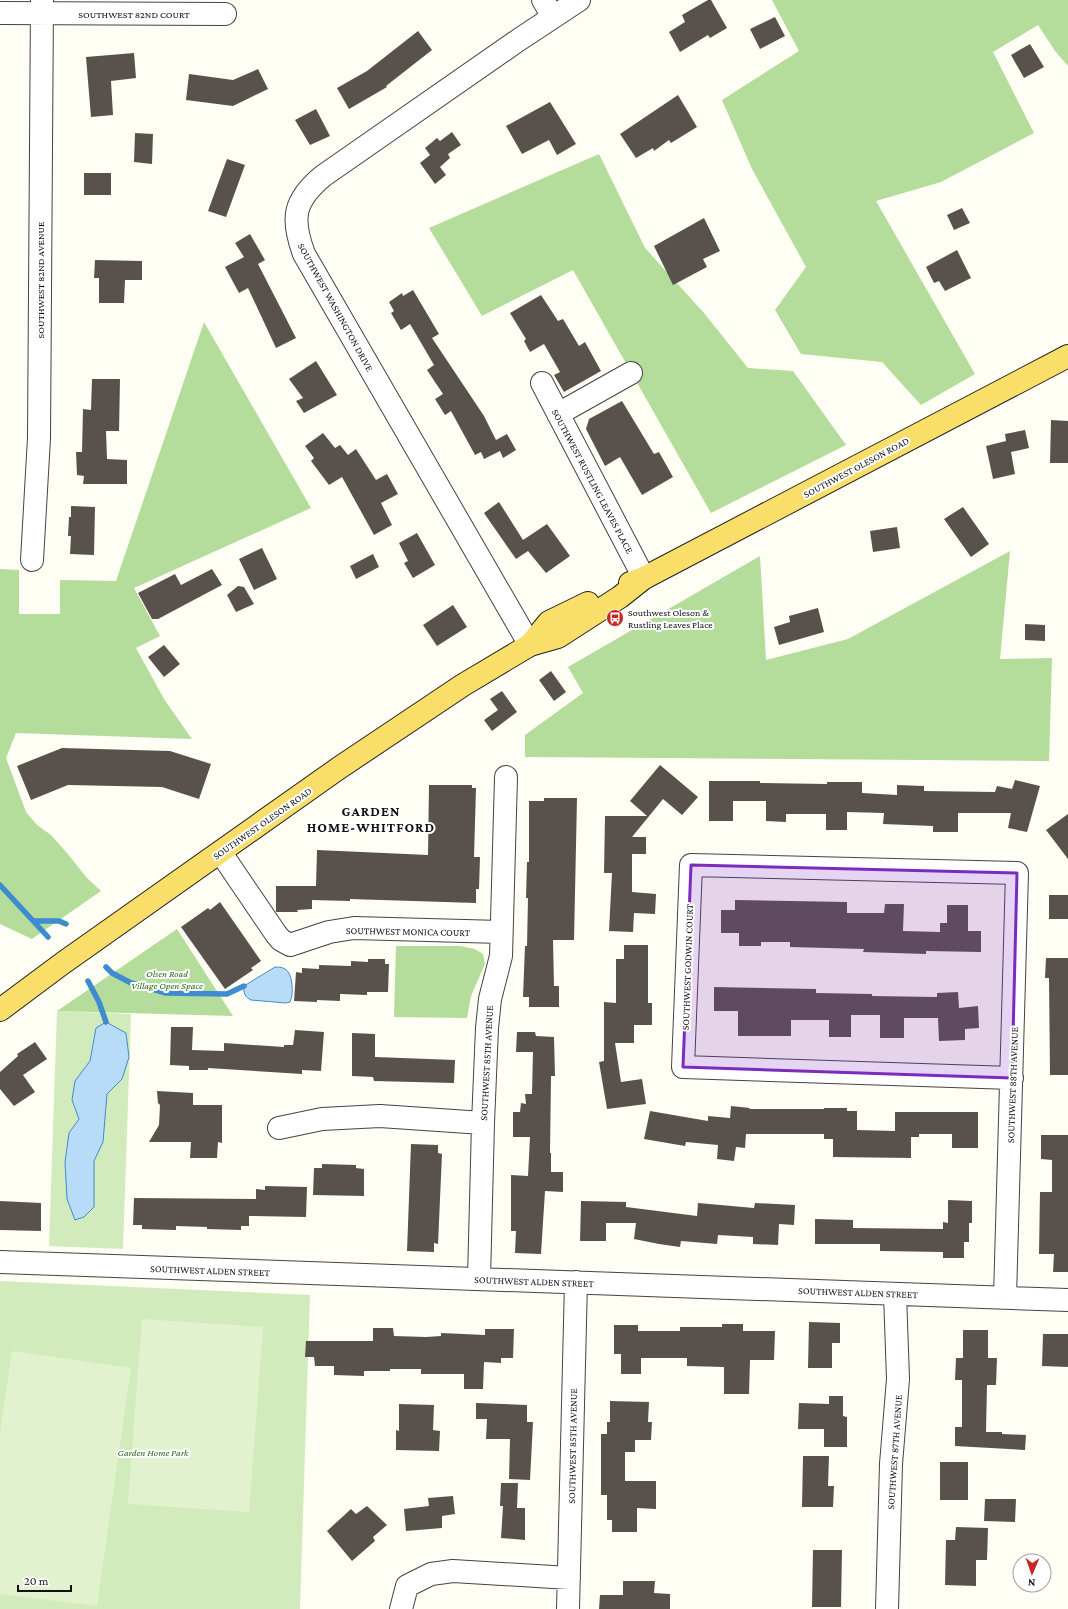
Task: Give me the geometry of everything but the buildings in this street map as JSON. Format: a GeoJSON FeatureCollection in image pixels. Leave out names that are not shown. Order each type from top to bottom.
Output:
{"type":"FeatureCollection","features":[{"type":"Feature","properties":{"kind":"main road","name":"SOUTHWEST OLESON ROAD"},"geometry":{"type":"LineString","coordinates":[[0,1010],[63,963],[339,768],[463,685],[530,645],[549,622],[615,588],[644,578],[1068,356]]}},
{"type":"Feature","properties":{"kind":"street","name":"SOUTHWEST WASHINGTON DRIVE"},"geometry":{"type":"LineString","coordinates":[[530,645],[304,254],[298,238],[296,221],[298,209],[307,192],[323,176],[396,124],[548,8],[579,0]]}},
{"type":"Feature","properties":{"kind":"street","name":"SOUTHWEST 82ND COURT"},"geometry":{"type":"LineString","coordinates":[[0,13],[42,7],[225,14]]}},
{"type":"Feature","properties":{"kind":"street","name":"SOUTHWEST 82ND AVENUE"},"geometry":{"type":"LineString","coordinates":[[32,560],[39,438],[42,7]]}},
{"type":"Feature","properties":{"kind":"street"},"geometry":{"type":"LineString","coordinates":[[558,414],[631,373]]}},
{"type":"Feature","properties":{"kind":"street","name":"SOUTHWEST RUSTLING LEAVES PLACE"},"geometry":{"type":"LineString","coordinates":[[542,383],[644,578]]}},
{"type":"Feature","properties":{"kind":"street","name":"SOUTHWEST 85TH AVENUE"},"geometry":{"type":"LineString","coordinates":[[479,1279],[482,1123],[487,1028],[490,999],[501,956],[506,777]]}},
{"type":"Feature","properties":{"kind":"street","name":"SOUTHWEST MONICA COURT"},"geometry":{"type":"LineString","coordinates":[[220,853],[276,934],[281,940],[290,944],[329,932],[354,928],[501,932]]}},
{"type":"Feature","properties":{"kind":"street","name":"SOUTHWEST GODWIN COURT"},"geometry":{"type":"LineString","coordinates":[[1012,1078],[683,1067],[691,865],[1017,873]]}},
{"type":"Feature","properties":{"kind":"street","name":"SOUTHWEST 88TH AVENUE"},"geometry":{"type":"LineString","coordinates":[[1005,1297],[1017,873]]}},
{"type":"Feature","properties":{"kind":"street"},"geometry":{"type":"LineString","coordinates":[[279,1128],[322,1119],[380,1116],[482,1123]]}},
{"type":"Feature","properties":{"kind":"street","name":"SOUTHWEST ALDEN STREET"},"geometry":{"type":"LineString","coordinates":[[0,1262],[1068,1300]]}},
{"type":"Feature","properties":{"kind":"street","name":"SOUTHWEST 85TH AVENUE"},"geometry":{"type":"LineString","coordinates":[[568,1609],[576,1282]]}},
{"type":"Feature","properties":{"kind":"street","name":"SOUTHWEST 87TH AVENUE"},"geometry":{"type":"LineString","coordinates":[[887,1609],[891,1464],[898,1379],[895,1294]]}},
{"type":"Feature","properties":{"kind":"street"},"geometry":{"type":"LineString","coordinates":[[402,1609],[407,1586],[431,1574],[453,1571],[569,1578]]}},
{"type":"Feature","properties":{"kind":"highlighted area"},"geometry":{"type":"Polygon","coordinates":[[[691,865],[1017,873],[1012,1078],[683,1067],[691,865]]]}},
{"type":"Feature","properties":{"kind":"green space"},"geometry":{"type":"Polygon","coordinates":[[[772,0],[1068,0],[1068,66],[1055,51],[1038,25],[993,52],[1034,133],[941,182],[876,201],[975,374],[921,405],[882,362],[801,354],[775,310],[806,267],[752,169],[722,100],[799,51],[772,0]]]}},
{"type":"Feature","properties":{"kind":"green space"},"geometry":{"type":"Polygon","coordinates":[[[599,154],[645,248],[704,313],[748,368],[793,371],[846,445],[711,513],[573,270],[482,316],[429,228],[599,154]]]}},
{"type":"Feature","properties":{"kind":"green space"},"geometry":{"type":"Polygon","coordinates":[[[204,322],[311,508],[134,588],[160,636],[136,648],[164,699],[192,739],[16,733],[6,758],[26,812],[37,825],[51,835],[87,878],[101,891],[32,939],[0,924],[0,569],[19,570],[19,614],[60,614],[60,580],[116,581],[204,322]]]}},
{"type":"Feature","properties":{"kind":"green space"},"geometry":{"type":"Polygon","coordinates":[[[1010,551],[1000,659],[1052,658],[1049,761],[525,757],[525,735],[583,693],[568,667],[760,556],[766,660],[848,639],[1010,551]]]}},
{"type":"Feature","properties":{"kind":"green space","name":"Olsen Road Village Open Space"},"geometry":{"type":"Polygon","coordinates":[[[177,929],[233,1016],[57,1011],[177,929]]]}},
{"type":"Feature","properties":{"kind":"green space"},"geometry":{"type":"Polygon","coordinates":[[[396,946],[460,946],[475,949],[483,954],[485,964],[471,996],[467,1018],[394,1017],[396,946]]]}},
{"type":"Feature","properties":{"kind":"green space"},"geometry":{"type":"Polygon","coordinates":[[[57,1011],[131,1014],[123,1249],[49,1246],[57,1011]]]}},
{"type":"Feature","properties":{"kind":"green space","name":"Garden Home Park"},"geometry":{"type":"Polygon","coordinates":[[[0,1281],[310,1295],[300,1609],[0,1609],[0,1281]]]}},
{"type":"Feature","properties":{"kind":"green space"},"geometry":{"type":"Polygon","coordinates":[[[142,1319],[263,1327],[249,1512],[128,1504],[142,1319]]]}},
{"type":"Feature","properties":{"kind":"green space"},"geometry":{"type":"Polygon","coordinates":[[[12,1351],[131,1368],[97,1606],[0,1594],[0,1433],[12,1351]]]}},
{"type":"Feature","properties":{"kind":"water"},"geometry":{"type":"Polygon","coordinates":[[[275,967],[284,968],[290,975],[292,990],[290,1002],[286,1003],[251,1000],[247,998],[244,993],[244,986],[275,967]]]}},
{"type":"Feature","properties":{"kind":"water"},"geometry":{"type":"Polygon","coordinates":[[[106,1022],[126,1033],[129,1057],[122,1079],[107,1094],[103,1142],[94,1161],[94,1207],[84,1217],[75,1220],[67,1199],[65,1162],[69,1133],[79,1119],[72,1100],[75,1081],[90,1061],[96,1028],[106,1022]]]}},
{"type":"Feature","properties":{"kind":"waterway"},"geometry":{"type":"LineString","coordinates":[[0,885],[48,937]]}},
{"type":"Feature","properties":{"kind":"waterway"},"geometry":{"type":"LineString","coordinates":[[34,921],[59,921],[66,924]]}},
{"type":"Feature","properties":{"kind":"waterway"},"geometry":{"type":"LineString","coordinates":[[106,967],[112,973],[131,983],[166,993],[227,994],[244,986]]}},
{"type":"Feature","properties":{"kind":"waterway"},"geometry":{"type":"LineString","coordinates":[[88,981],[99,1002],[106,1022]]}},
{"type":"Feature","properties":{"kind":"place","name":"Southwest Oleson & Rustling Leaves Place"},"geometry":{"type":"Point","coordinates":[615,618]}},
{"type":"Feature","properties":{"kind":"district","name":"GARDEN HOME-WHITFORD"},"geometry":{"type":"Point","coordinates":[371,820]}}]}
